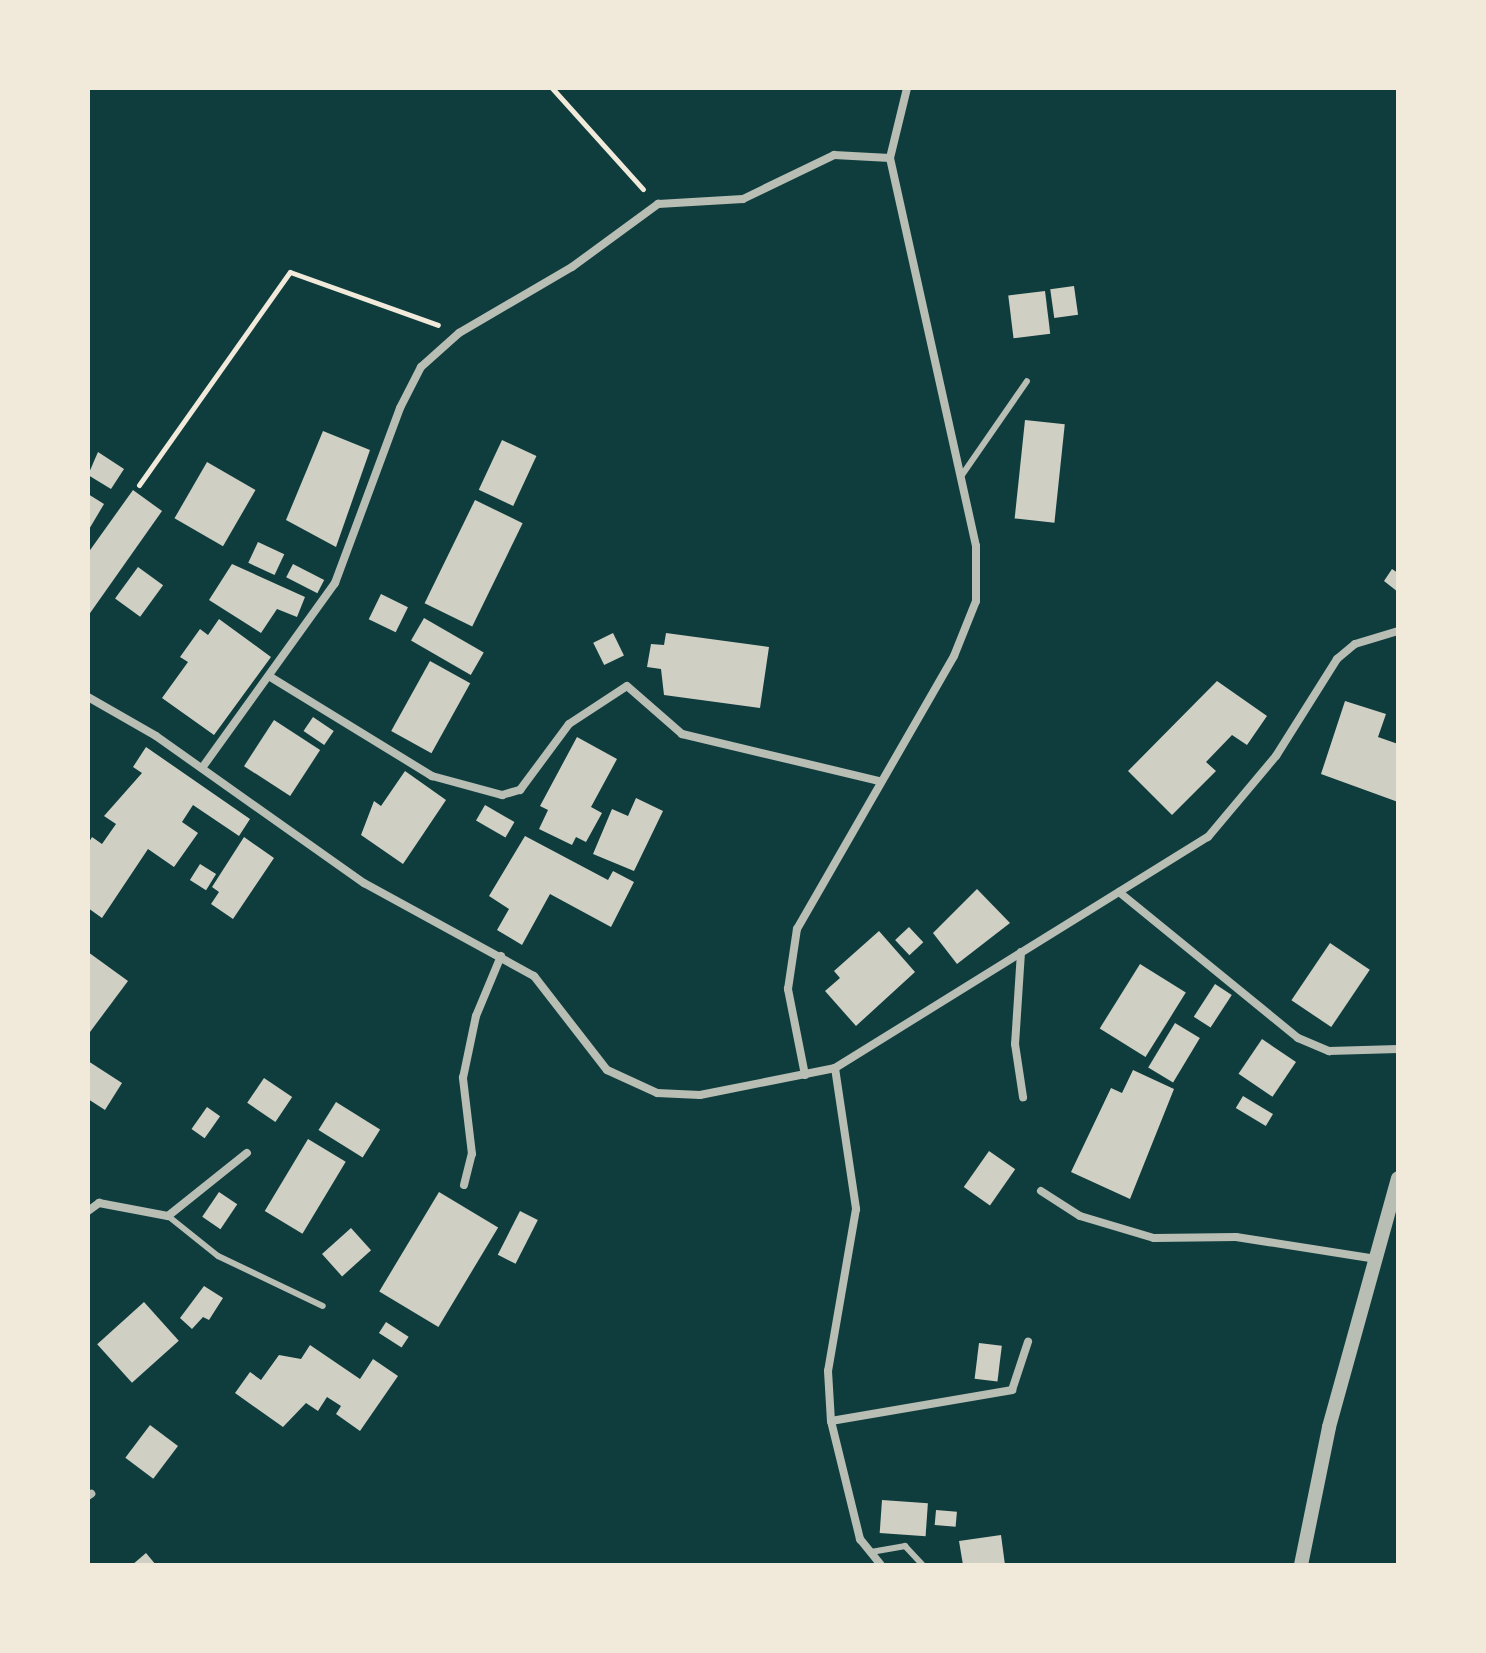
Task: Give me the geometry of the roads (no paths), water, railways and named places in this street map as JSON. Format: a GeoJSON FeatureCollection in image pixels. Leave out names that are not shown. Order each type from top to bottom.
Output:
{"type":"FeatureCollection","features":[{"type":"Feature","properties":{"kind":"street"},"geometry":{"type":"LineString","coordinates":[[805,1075],[788,989],[790,956],[823,876],[954,656],[976,601],[976,546],[890,158],[907,88]]}},
{"type":"Feature","properties":{"kind":"street"},"geometry":{"type":"LineString","coordinates":[[202,768],[272,678],[335,583],[421,367],[459,333],[572,267],[658,204],[743,199],[834,155],[890,158]]}},
{"type":"Feature","properties":{"kind":"street"},"geometry":{"type":"LineString","coordinates":[[88,697],[202,768],[364,883],[534,976],[607,1070],[632,1085],[700,1095],[835,1068],[1208,837],[1276,756],[1337,659],[1355,644],[1398,631]]}},
{"type":"Feature","properties":{"kind":"street"},"geometry":{"type":"LineString","coordinates":[[272,678],[432,776],[502,795],[520,790],[569,724],[627,686],[682,734],[879,781]]}},
{"type":"Feature","properties":{"kind":"street"},"geometry":{"type":"LineString","coordinates":[[1119,892],[1298,1038],[1329,1051],[1398,1049]]}},
{"type":"Feature","properties":{"kind":"street"},"geometry":{"type":"LineString","coordinates":[[1021,952],[1015,1044],[1023,1097]]}},
{"type":"Feature","properties":{"kind":"street"},"geometry":{"type":"LineString","coordinates":[[464,1185],[472,1154],[463,1078],[476,1016],[501,956]]}},
{"type":"Feature","properties":{"kind":"street"},"geometry":{"type":"LineString","coordinates":[[835,1068],[856,1209],[828,1371],[831,1421],[860,1539],[881,1565]]}},
{"type":"Feature","properties":{"kind":"street"},"geometry":{"type":"LineString","coordinates":[[88,1211],[99,1203],[168,1216],[247,1153]]}},
{"type":"Feature","properties":{"kind":"street"},"geometry":{"type":"LineString","coordinates":[[1301,1565],[1398,1178]]}},
{"type":"Feature","properties":{"kind":"street"},"geometry":{"type":"LineString","coordinates":[[1041,1191],[1080,1216],[1154,1238],[1236,1237],[1376,1259]]}},
{"type":"Feature","properties":{"kind":"street"},"geometry":{"type":"LineString","coordinates":[[831,1421],[1012,1390],[1028,1342]]}},
{"type":"Feature","properties":{"kind":"lane"},"geometry":{"type":"LineString","coordinates":[[962,475],[1027,381]]}},
{"type":"Feature","properties":{"kind":"lane"},"geometry":{"type":"LineString","coordinates":[[168,1216],[218,1256],[323,1306]]}},
{"type":"Feature","properties":{"kind":"lane"},"geometry":{"type":"LineString","coordinates":[[871,1552],[905,1546],[923,1565]]}}]}
